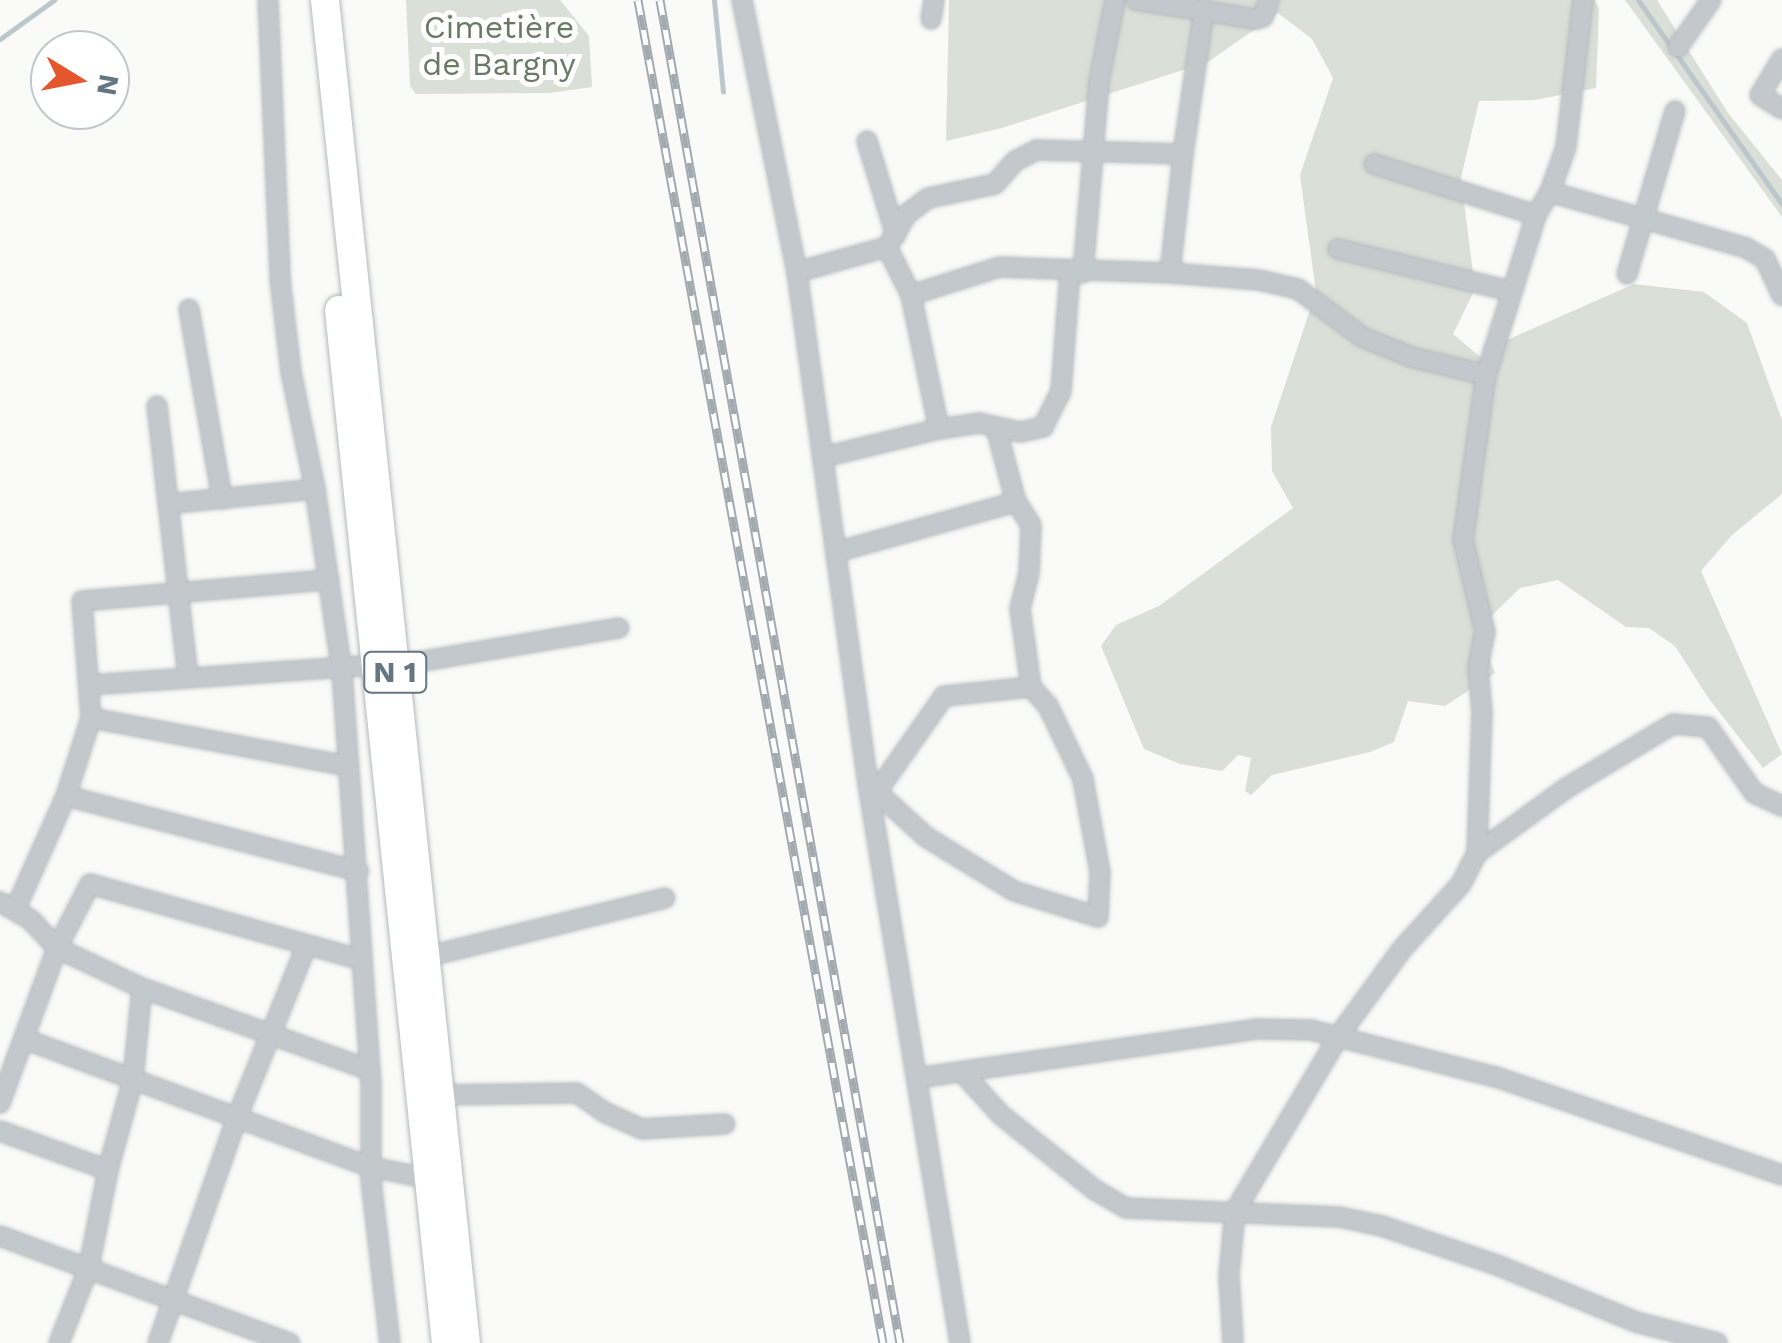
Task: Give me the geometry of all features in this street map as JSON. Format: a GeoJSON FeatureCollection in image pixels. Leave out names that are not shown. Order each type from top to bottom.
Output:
{"type":"FeatureCollection","features":[{"type":"Feature","properties":{"kind":"highway","name":"N 1"},"geometry":{"type":"LineString","coordinates":[[306,0],[384,666],[425,957],[466,1343]]}},
{"type":"Feature","properties":{"kind":"highway","name":"N 1"},"geometry":{"type":"LineString","coordinates":[[325,0],[426,1178],[446,1343]]}},
{"type":"Feature","properties":{"kind":"street"},"geometry":{"type":"LineString","coordinates":[[268,0],[280,279],[291,372],[315,489],[342,671],[359,871],[371,1168],[390,1343]]}},
{"type":"Feature","properties":{"kind":"street"},"geometry":{"type":"LineString","coordinates":[[742,0],[797,272],[960,1343]]}},
{"type":"Feature","properties":{"kind":"street"},"geometry":{"type":"LineString","coordinates":[[824,457],[979,423],[1020,432],[1044,427],[1061,391],[1094,152],[1098,81],[1116,0]]}},
{"type":"Feature","properties":{"kind":"street"},"geometry":{"type":"LineString","coordinates":[[1136,0],[1255,19],[1263,18],[1269,0]]}},
{"type":"Feature","properties":{"kind":"street"},"geometry":{"type":"LineString","coordinates":[[1477,853],[1482,712],[1478,667],[1485,632],[1463,540],[1486,375],[1536,216],[1550,192],[1566,146],[1583,0]]}},
{"type":"Feature","properties":{"kind":"street"},"geometry":{"type":"LineString","coordinates":[[1678,47],[1709,1]]}},
{"type":"Feature","properties":{"kind":"street"},"geometry":{"type":"LineString","coordinates":[[1170,273],[1204,10]]}},
{"type":"Feature","properties":{"kind":"street"},"geometry":{"type":"LineString","coordinates":[[1782,59],[1760,95],[1782,109]]}},
{"type":"Feature","properties":{"kind":"street"},"geometry":{"type":"LineString","coordinates":[[1627,274],[1675,110]]}},
{"type":"Feature","properties":{"kind":"street"},"geometry":{"type":"LineString","coordinates":[[867,140],[910,295],[939,429]]}},
{"type":"Feature","properties":{"kind":"street"},"geometry":{"type":"LineString","coordinates":[[797,272],[892,241],[907,214],[928,198],[994,184],[1016,161],[1037,150],[1184,154]]}},
{"type":"Feature","properties":{"kind":"street"},"geometry":{"type":"LineString","coordinates":[[1374,164],[1536,216]]}},
{"type":"Feature","properties":{"kind":"street"},"geometry":{"type":"LineString","coordinates":[[1550,192],[1746,248],[1765,259],[1782,294]]}},
{"type":"Feature","properties":{"kind":"street"},"geometry":{"type":"LineString","coordinates":[[1338,248],[1510,291]]}},
{"type":"Feature","properties":{"kind":"street"},"geometry":{"type":"LineString","coordinates":[[910,295],[1000,267],[1259,280],[1298,289],[1362,337],[1411,356],[1486,375]]}},
{"type":"Feature","properties":{"kind":"street"},"geometry":{"type":"LineString","coordinates":[[189,309],[222,499]]}},
{"type":"Feature","properties":{"kind":"street"},"geometry":{"type":"LineString","coordinates":[[158,406],[188,678]]}},
{"type":"Feature","properties":{"kind":"street"},"geometry":{"type":"LineString","coordinates":[[873,787],[926,838],[1014,890],[1096,919],[1100,872],[1082,779],[1048,706],[1030,687],[1020,610],[1029,574],[1031,525],[1016,502],[996,428]]}},
{"type":"Feature","properties":{"kind":"street"},"geometry":{"type":"LineString","coordinates":[[168,504],[315,489]]}},
{"type":"Feature","properties":{"kind":"street"},"geometry":{"type":"LineString","coordinates":[[840,551],[1016,502]]}},
{"type":"Feature","properties":{"kind":"street"},"geometry":{"type":"LineString","coordinates":[[329,580],[82,601],[91,718],[66,796],[8,906],[57,948],[142,988],[370,1070]]}},
{"type":"Feature","properties":{"kind":"street"},"geometry":{"type":"LineString","coordinates":[[88,685],[342,671],[618,628]]}},
{"type":"Feature","properties":{"kind":"street"},"geometry":{"type":"LineString","coordinates":[[873,787],[944,696],[1030,687]]}},
{"type":"Feature","properties":{"kind":"street"},"geometry":{"type":"LineString","coordinates":[[91,718],[348,766]]}},
{"type":"Feature","properties":{"kind":"street"},"geometry":{"type":"LineString","coordinates":[[1233,1343],[1229,1275],[1236,1211],[1340,1034],[1404,948],[1460,884],[1477,853],[1568,787],[1673,724],[1708,726],[1754,792],[1782,806]]}},
{"type":"Feature","properties":{"kind":"street"},"geometry":{"type":"LineString","coordinates":[[66,796],[359,871]]}},
{"type":"Feature","properties":{"kind":"street"},"geometry":{"type":"LineString","coordinates":[[0,1103],[7,1066],[27,1040],[57,948],[90,884],[362,960]]}},
{"type":"Feature","properties":{"kind":"street"},"geometry":{"type":"LineString","coordinates":[[425,957],[665,898]]}},
{"type":"Feature","properties":{"kind":"street"},"geometry":{"type":"LineString","coordinates":[[158,1343],[236,1120],[306,947]]}},
{"type":"Feature","properties":{"kind":"street"},"geometry":{"type":"LineString","coordinates":[[59,1343],[89,1267],[108,1170],[133,1079],[142,988]]}},
{"type":"Feature","properties":{"kind":"street"},"geometry":{"type":"LineString","coordinates":[[917,1078],[1256,1029],[1340,1034],[1496,1077],[1782,1175]]}},
{"type":"Feature","properties":{"kind":"street"},"geometry":{"type":"LineString","coordinates":[[27,1040],[371,1168],[426,1178]]}},
{"type":"Feature","properties":{"kind":"street"},"geometry":{"type":"LineString","coordinates":[[962,1072],[1001,1115],[1111,1201],[1149,1212],[1236,1211],[1339,1217],[1382,1226],[1497,1264],[1636,1322],[1717,1343]]}},
{"type":"Feature","properties":{"kind":"street"},"geometry":{"type":"LineString","coordinates":[[440,1096],[577,1093],[604,1112],[642,1128],[725,1124]]}},
{"type":"Feature","properties":{"kind":"street"},"geometry":{"type":"LineString","coordinates":[[0,1131],[108,1170]]}},
{"type":"Feature","properties":{"kind":"street"},"geometry":{"type":"LineString","coordinates":[[0,1236],[89,1267],[172,1303],[290,1343]]}},
{"type":"Feature","properties":{"kind":"green space","name":"Cimetière de Bargny"},"geometry":{"type":"Polygon","coordinates":[[[406,0],[560,0],[589,36],[592,87],[550,93],[416,94],[410,86],[406,0]]]}},
{"type":"Feature","properties":{"kind":"green space"},"geometry":{"type":"Polygon","coordinates":[[[949,0],[1595,0],[1599,9],[1596,88],[1535,100],[1479,101],[1461,178],[1475,289],[1453,334],[1485,361],[1507,340],[1634,284],[1704,292],[1747,323],[1782,420],[1782,494],[1732,535],[1701,571],[1782,754],[1763,768],[1709,699],[1675,646],[1649,628],[1626,627],[1558,580],[1520,588],[1478,629],[1495,673],[1445,706],[1408,701],[1394,742],[1370,752],[1272,775],[1251,795],[1245,791],[1251,758],[1238,755],[1222,771],[1180,764],[1144,749],[1101,646],[1116,625],[1159,606],[1293,508],[1272,471],[1271,427],[1316,292],[1300,175],[1333,78],[1312,39],[1278,13],[1208,62],[1002,128],[946,141],[949,0]]]}},
{"type":"Feature","properties":{"kind":"green space"},"geometry":{"type":"Polygon","coordinates":[[[1625,0],[1657,0],[1728,113],[1782,180],[1782,217],[1625,0]]]}},
{"type":"Feature","properties":{"kind":"waterway"},"geometry":{"type":"LineString","coordinates":[[0,39],[54,0]]}},
{"type":"Feature","properties":{"kind":"waterway"},"geometry":{"type":"LineString","coordinates":[[714,0],[723,92]]}},
{"type":"Feature","properties":{"kind":"waterway"},"geometry":{"type":"LineString","coordinates":[[1638,0],[1782,204]]}},
{"type":"Feature","properties":{"kind":"railway"},"geometry":{"type":"LineString","coordinates":[[638,0],[883,1343]]}},
{"type":"Feature","properties":{"kind":"railway"},"geometry":{"type":"LineString","coordinates":[[660,0],[900,1343]]}}]}
